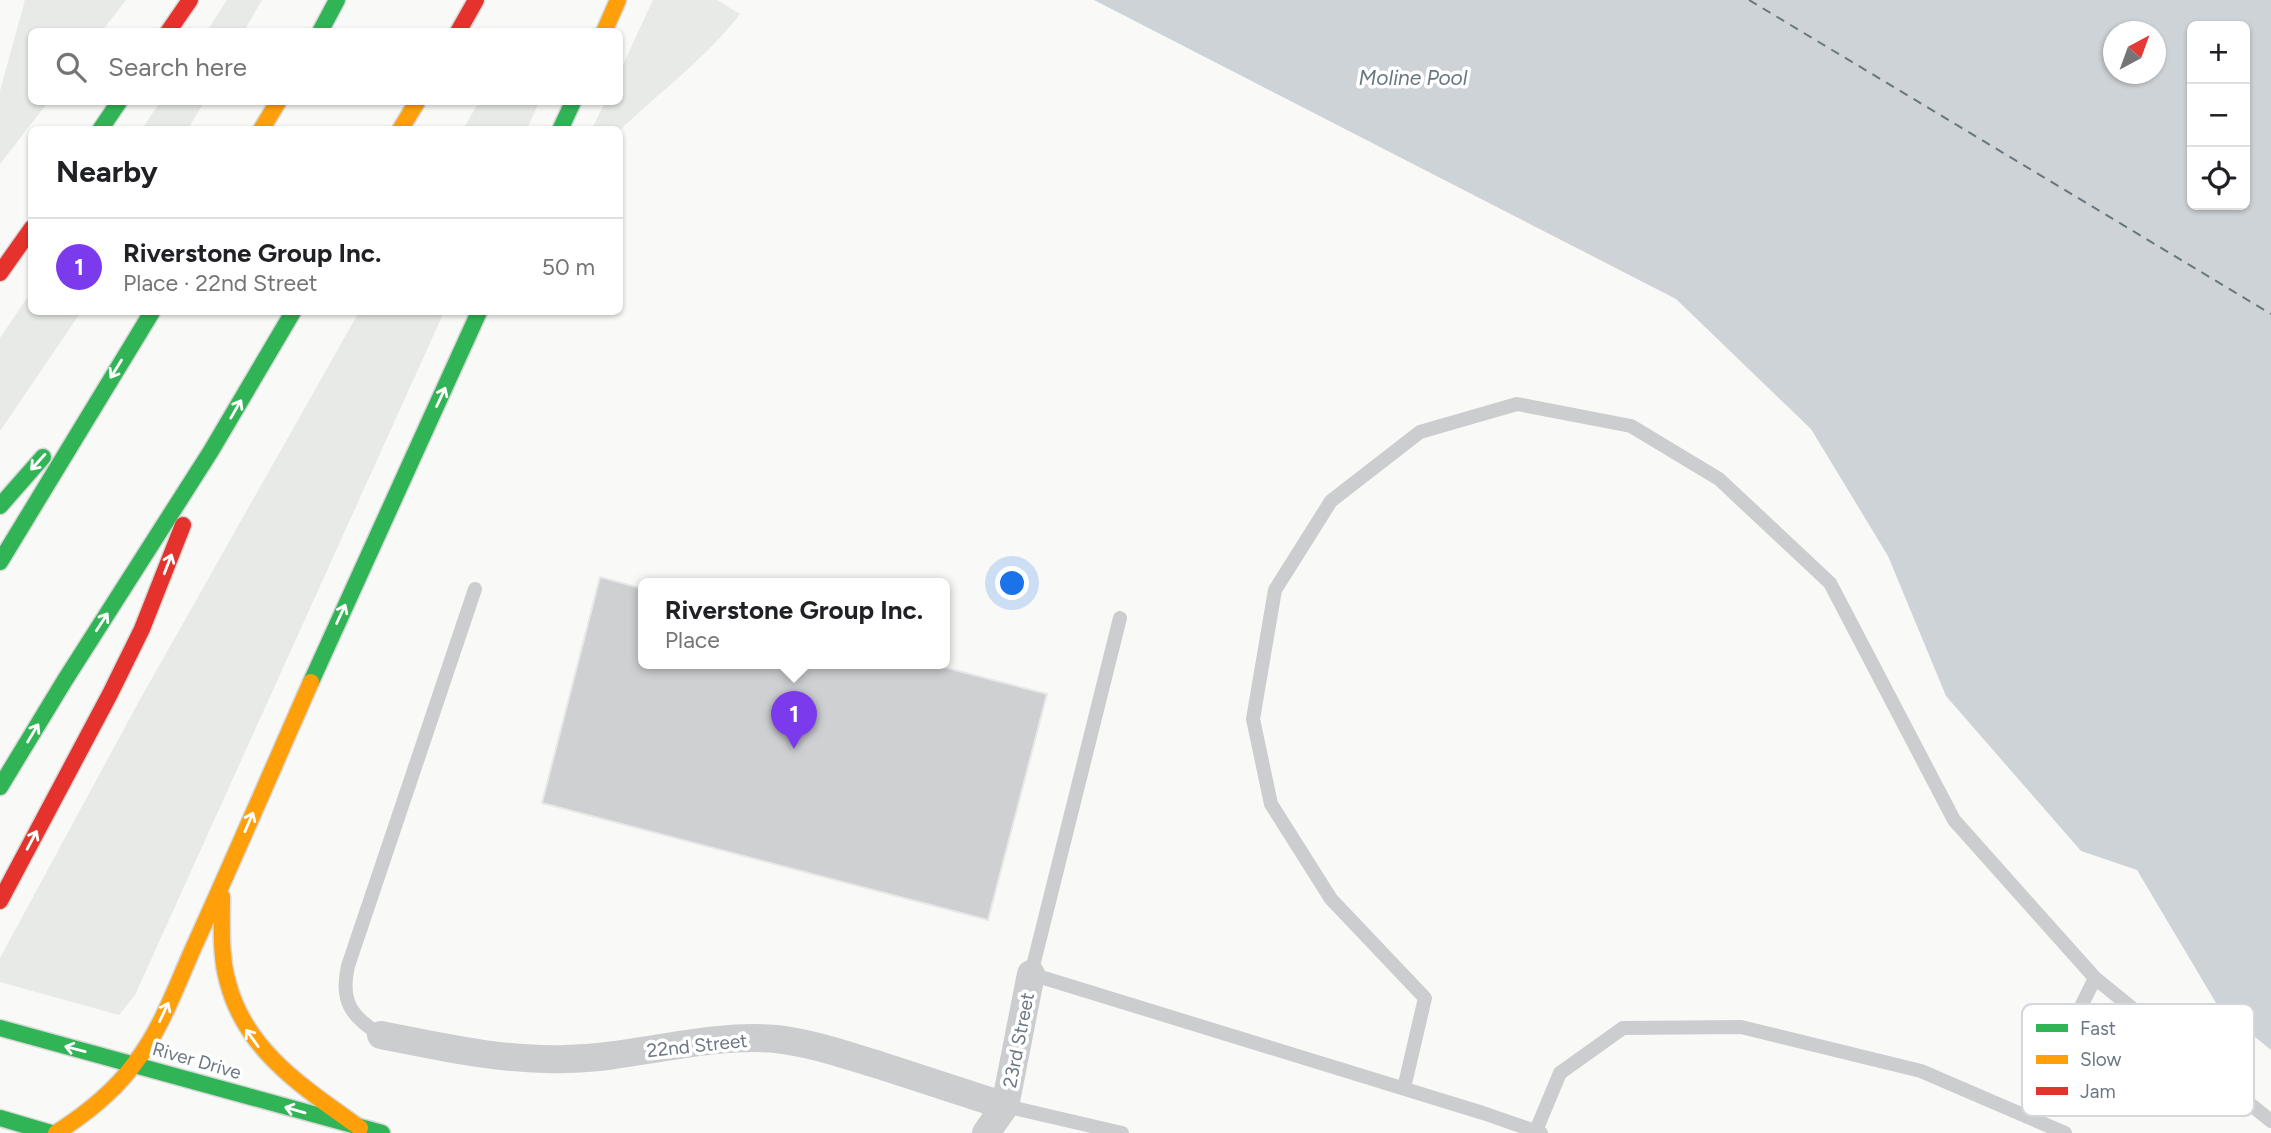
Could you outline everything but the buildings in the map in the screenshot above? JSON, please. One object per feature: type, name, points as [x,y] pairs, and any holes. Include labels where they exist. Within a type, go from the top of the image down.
[{"type":"main road","points":[[171,28],[190,0]]},
{"type":"main road","points":[[322,28],[337,0]]},
{"type":"main road","points":[[460,28],[476,0]]},
{"type":"main road","points":[[606,28],[618,0]]},
{"type":"main road","points":[[103,126],[118,105]]},
{"type":"main road","points":[[263,126],[276,105]]},
{"type":"main road","points":[[402,126],[415,105]]},
{"type":"main road","points":[[562,126],[572,105]]},
{"type":"main road","points":[[0,273],[28,234]]},
{"type":"main road","points":[[0,562],[150,315]]},
{"type":"main road","points":[[0,787],[211,451],[291,315]]},
{"type":"main road","points":[[0,1118],[53,1133],[96,1105],[118,1084],[154,1034],[324,651],[478,315]]},
{"type":"main road","points":[[0,506],[101,394]]},
{"type":"main road","points":[[0,901],[142,629],[211,451]]},
{"type":"main road","points":[[222,885],[222,939],[228,984],[243,1025],[256,1044],[283,1072],[360,1128]]},
{"type":"main road","name":"River Drive","points":[[0,1028],[382,1133]]},
{"type":"street","name":"23rd Street","points":[[986,1133],[1005,1106],[1031,974]]},
{"type":"street","name":"22nd Street","points":[[381,1035],[463,1051],[519,1058],[566,1059],[613,1055],[698,1041],[736,1038],[777,1040],[819,1046],[1005,1106]]},
{"type":"street","name":"23rd Street","points":[[1005,1106],[1014,1133]]},
{"type":"lane","points":[[1404,1088],[1425,998],[1331,898],[1271,804],[1253,719],[1255,706],[1275,590],[1331,501],[1420,432],[1517,404],[1631,426],[1719,479],[1830,583],[1954,820],[2095,978],[2127,1004]]},
{"type":"lane","points":[[381,1035],[362,1024],[350,1010],[344,986],[348,966],[475,589]]},
{"type":"lane","points":[[1120,618],[1031,974],[1404,1088],[1537,1132],[1560,1073],[1623,1028],[1741,1027],[1921,1071],[2022,1114]]},
{"type":"lane","points":[[2082,1004],[2095,978]]},
{"type":"lane","points":[[1005,1106],[1122,1133]]},
{"type":"lane","points":[[2254,1107],[2271,1121]]},
{"type":"lane","points":[[2026,1116],[2065,1133]]},
{"type":"shaded area","points":[[25,0],[126,0],[104,28],[28,28],[28,105],[46,105],[0,164],[0,91]]},
{"type":"shaded area","points":[[227,0],[262,0],[246,28],[209,28]]},
{"type":"shaded area","points":[[653,0],[717,0],[740,14],[698,60],[623,127],[593,126],[604,105],[623,105],[623,65]]},
{"type":"shaded area","points":[[158,105],[202,105],[190,126],[144,126]]},
{"type":"shaded area","points":[[477,105],[538,105],[528,126],[465,126]]},
{"type":"shaded area","points":[[28,296],[28,315],[79,315],[0,431],[0,338]]},
{"type":"shaded area","points":[[357,315],[443,315],[135,995],[119,1015],[0,982],[0,958],[138,703]]},
{"type":"water","name":"Moline Pool","points":[[1094,0],[2271,0],[2271,1050],[2254,1036],[2254,1004],[2217,1004],[2137,870],[2081,851],[1946,696],[1888,556],[1811,429],[1676,299]]},
{"type":"ferry route","points":[[1749,0],[2271,314]]},
{"type":"traffic: fast","points":[[322,28],[337,0]]},
{"type":"traffic: fast","points":[[103,126],[117,105]]},
{"type":"traffic: fast","points":[[562,126],[572,105]]},
{"type":"traffic: fast","points":[[0,562],[150,315]]},
{"type":"traffic: fast","points":[[0,787],[211,451],[291,315]]},
{"type":"traffic: fast","points":[[311,682],[478,315]]},
{"type":"traffic: fast","points":[[0,506],[43,457]]},
{"type":"traffic: fast","points":[[0,1028],[382,1133]]},
{"type":"traffic: fast","points":[[0,1118],[51,1133]]},
{"type":"traffic: slow","points":[[606,28],[618,0]]},
{"type":"traffic: slow","points":[[263,126],[276,105]]},
{"type":"traffic: slow","points":[[402,126],[415,105]]},
{"type":"traffic: slow","points":[[56,1133],[89,1110],[118,1084],[154,1034],[311,682]]},
{"type":"traffic: slow","points":[[222,897],[225,973],[237,1007],[249,1029],[280,1067],[360,1128]]},
{"type":"traffic: jam","points":[[171,28],[190,0]]},
{"type":"traffic: jam","points":[[460,28],[476,0]]},
{"type":"traffic: jam","points":[[0,273],[28,234]]},
{"type":"traffic: jam","points":[[0,901],[142,629],[183,525]]},
{"type":"place","name":"Riverstone Group Inc.","points":[[794,749]]}]
